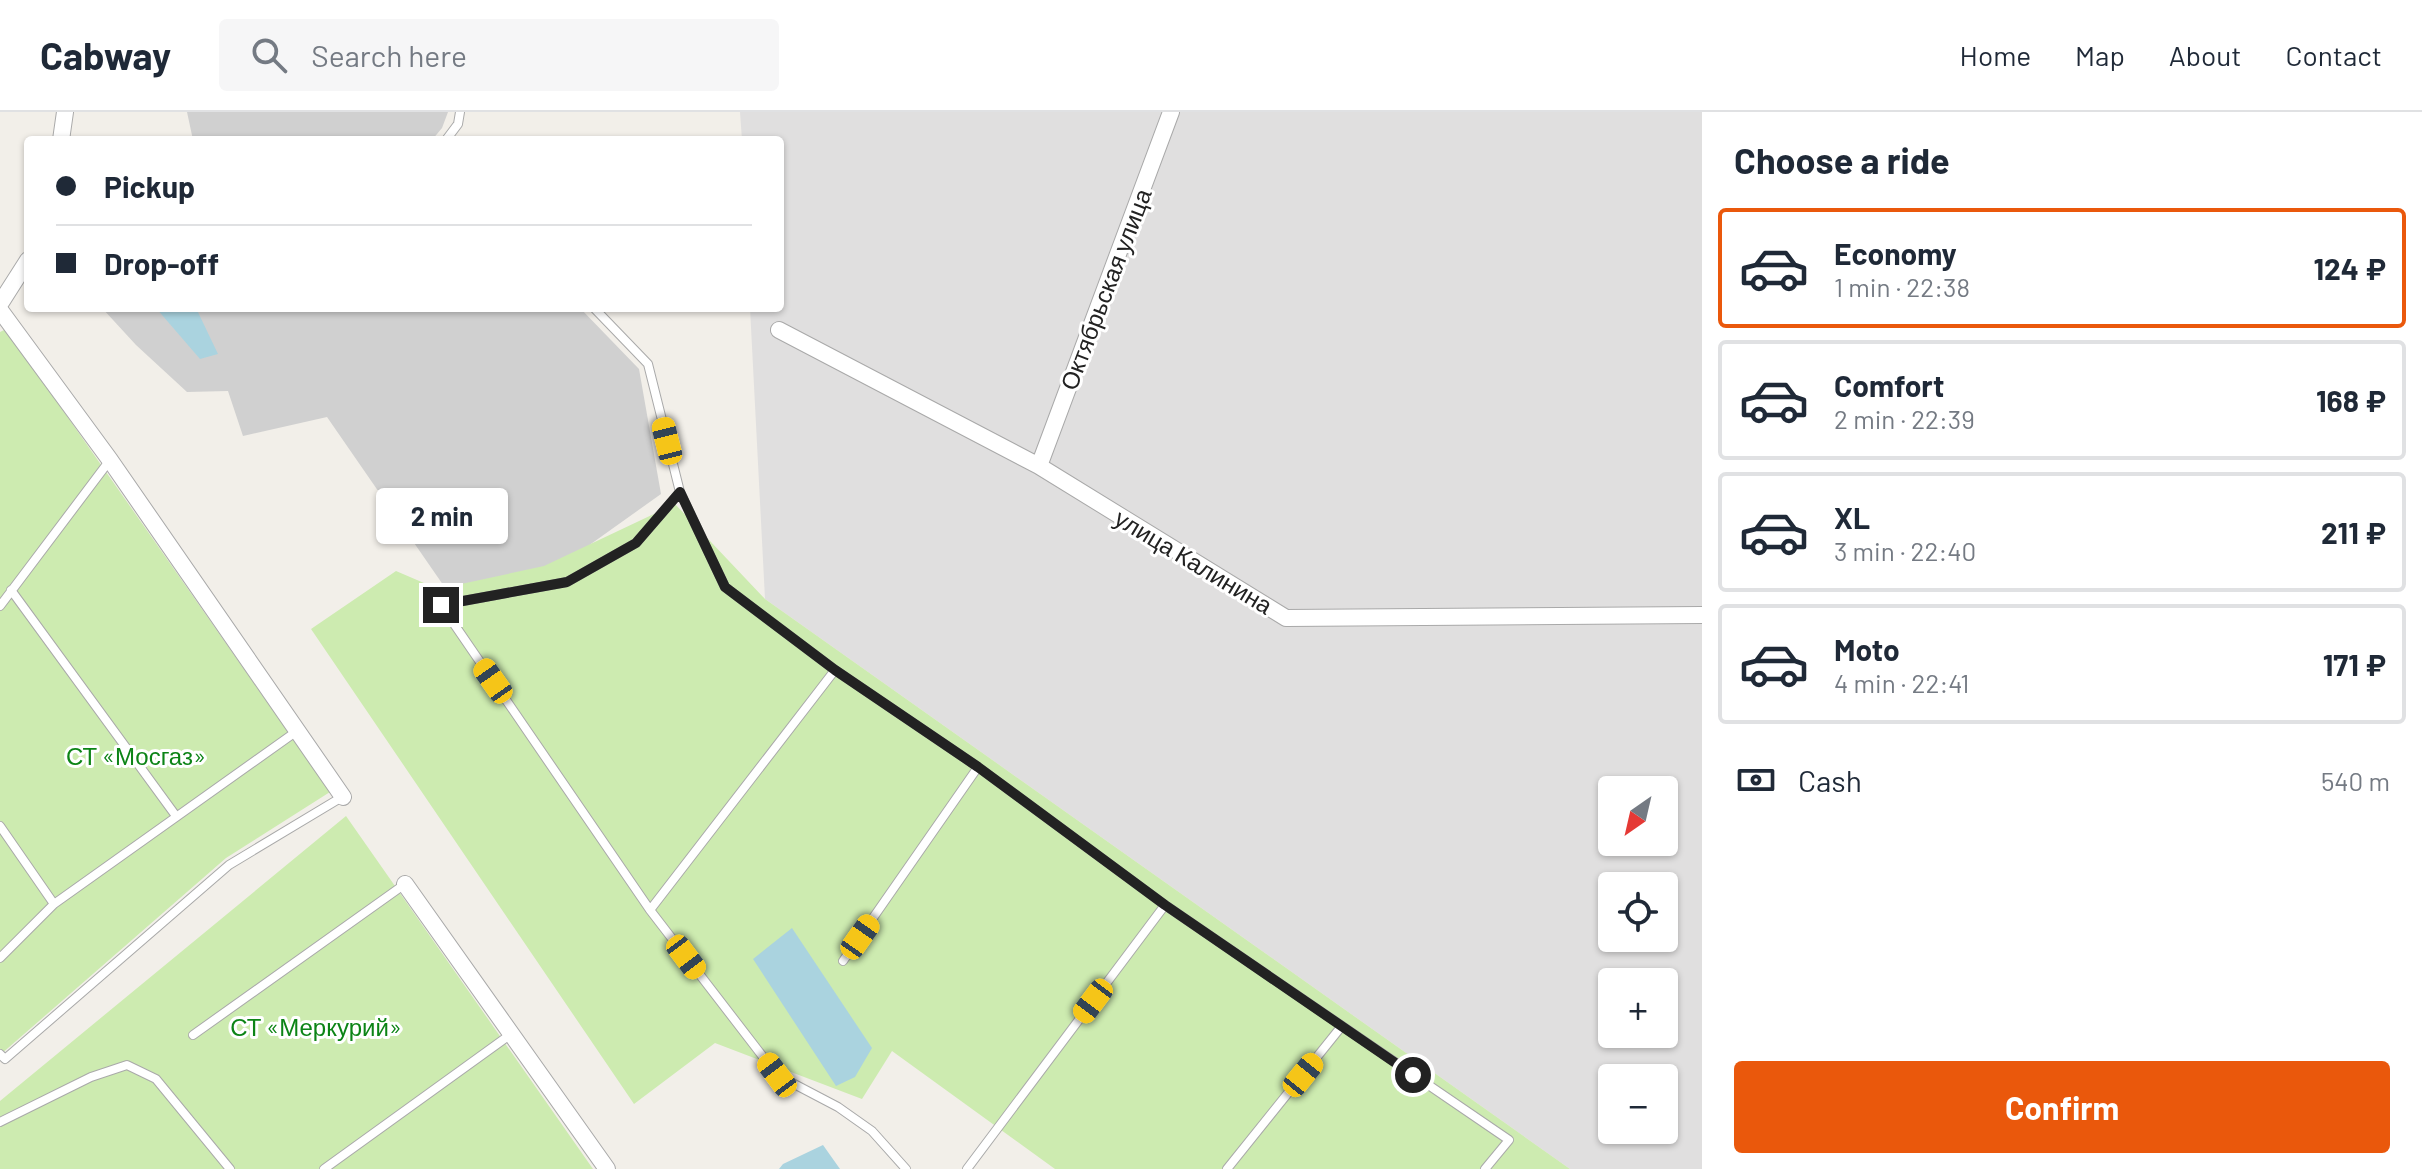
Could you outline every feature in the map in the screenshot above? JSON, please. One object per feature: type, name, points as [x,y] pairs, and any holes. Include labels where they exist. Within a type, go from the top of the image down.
[{"type":"street","points":[[62,136],[65,112]]},
{"type":"street","name":"Октябрьская улица","points":[[1039,466],[1171,112]]},
{"type":"street","points":[[0,304],[24,266]]},
{"type":"street","points":[[0,310],[110,460],[343,797]]},
{"type":"street","name":"улица Калинина","points":[[779,330],[1039,466],[1286,618],[1702,615]]},
{"type":"street","points":[[405,884],[607,1169]]},
{"type":"lane","points":[[449,136],[458,124],[460,112]]},
{"type":"lane","points":[[598,312],[648,364],[680,492],[725,587],[835,670],[978,767],[1165,905],[1509,1140],[1485,1169]]},
{"type":"lane","points":[[0,606],[110,460]]},
{"type":"lane","points":[[680,492],[636,543],[567,582],[441,605],[650,910],[777,1075],[838,1107],[872,1131],[906,1169]]},
{"type":"lane","points":[[11,590],[176,816]]},
{"type":"lane","points":[[650,910],[835,670]]},
{"type":"lane","points":[[0,958],[54,904],[297,731]]},
{"type":"lane","points":[[843,961],[978,767]]},
{"type":"lane","points":[[0,1054],[5,1059],[229,865],[343,797]]},
{"type":"lane","points":[[0,826],[54,904]]},
{"type":"lane","points":[[193,1035],[405,884]]},
{"type":"lane","points":[[967,1169],[1165,905]]},
{"type":"lane","points":[[1227,1169],[1341,1027]]},
{"type":"lane","points":[[324,1169],[511,1034]]},
{"type":"lane","points":[[0,1122],[91,1077],[127,1065],[156,1079],[230,1169]]},
{"type":"shaded area","points":[[187,112],[448,112],[435,136],[192,136]]},
{"type":"shaded area","points":[[740,112],[1702,112],[1702,1169],[1570,1169],[765,599],[750,312],[784,312],[784,136],[742,136]]},
{"type":"shaded area","points":[[106,312],[584,312],[639,369],[661,494],[553,571],[448,592],[327,417],[243,436],[228,391],[187,392]]},
{"type":"green space","name":"СТ «Мосгаз»","points":[[6,329],[330,792],[226,858],[0,1055],[0,332]]},
{"type":"green space","points":[[675,504],[765,599],[1570,1169],[1055,1169],[892,1051],[862,1099],[715,1043],[634,1104],[311,629],[396,571],[438,589],[544,566]]},
{"type":"green space","name":"СТ «Меркурий»","points":[[346,816],[593,1169],[0,1169],[0,1101]]},
{"type":"water","points":[[159,312],[198,312],[218,354],[200,359]]},
{"type":"water","points":[[792,928],[872,1048],[855,1077],[836,1086],[753,959]]},
{"type":"water","points":[[823,1145],[840,1169],[779,1169],[783,1164]]},
{"type":"route","points":[[441,605],[567,582],[636,543],[680,492],[725,587],[835,670],[978,767],[1165,905],[1413,1075]]}]
